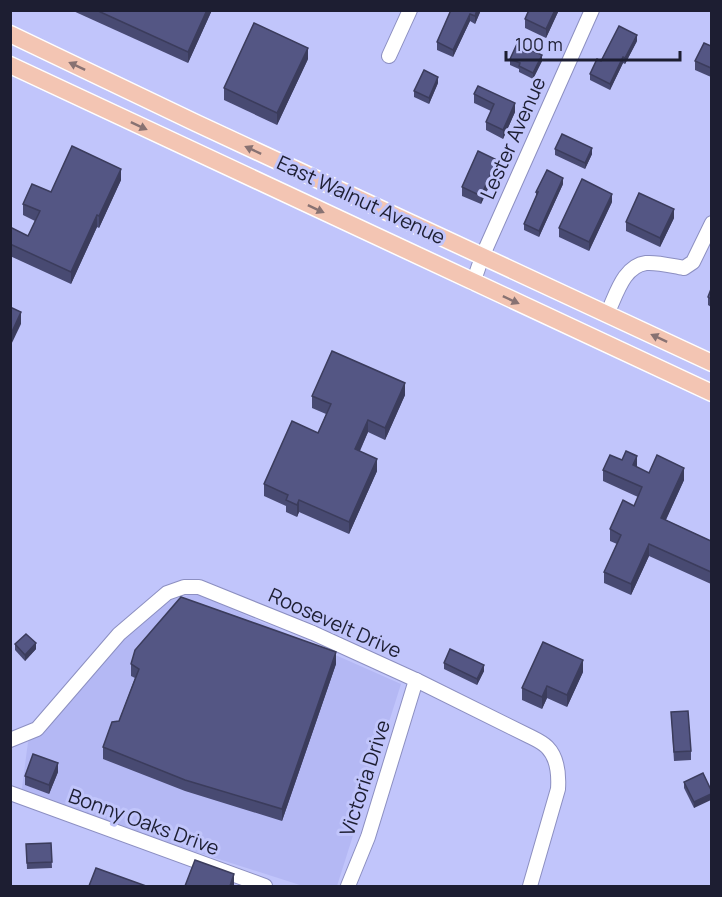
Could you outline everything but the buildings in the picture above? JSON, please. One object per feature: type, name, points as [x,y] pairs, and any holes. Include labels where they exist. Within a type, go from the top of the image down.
[{"type":"main road","name":"East Walnut Avenue","points":[[10,34],[711,363]]},
{"type":"main road","name":"East Walnut Avenue","points":[[10,65],[711,393]]},
{"type":"street","points":[[389,56],[410,10]]},
{"type":"street","name":"Lester Avenue","points":[[473,283],[482,257],[592,10]]},
{"type":"street","points":[[607,314],[627,273],[636,266],[646,263],[684,268],[693,262],[711,224]]},
{"type":"street","name":"Roosevelt Drive","points":[[10,740],[37,729],[119,634],[167,593],[184,587],[199,587],[313,633],[416,680],[546,746],[555,759],[559,775],[558,789],[530,886]]},
{"type":"street","name":"Victoria Drive","points":[[348,886],[368,837],[416,680]]},
{"type":"street","name":"Bonny Oaks Drive","points":[[10,793],[265,886]]},
{"type":"shaded area","points":[[195,593],[401,684],[337,886],[303,886],[21,796],[28,742],[158,604]]}]
